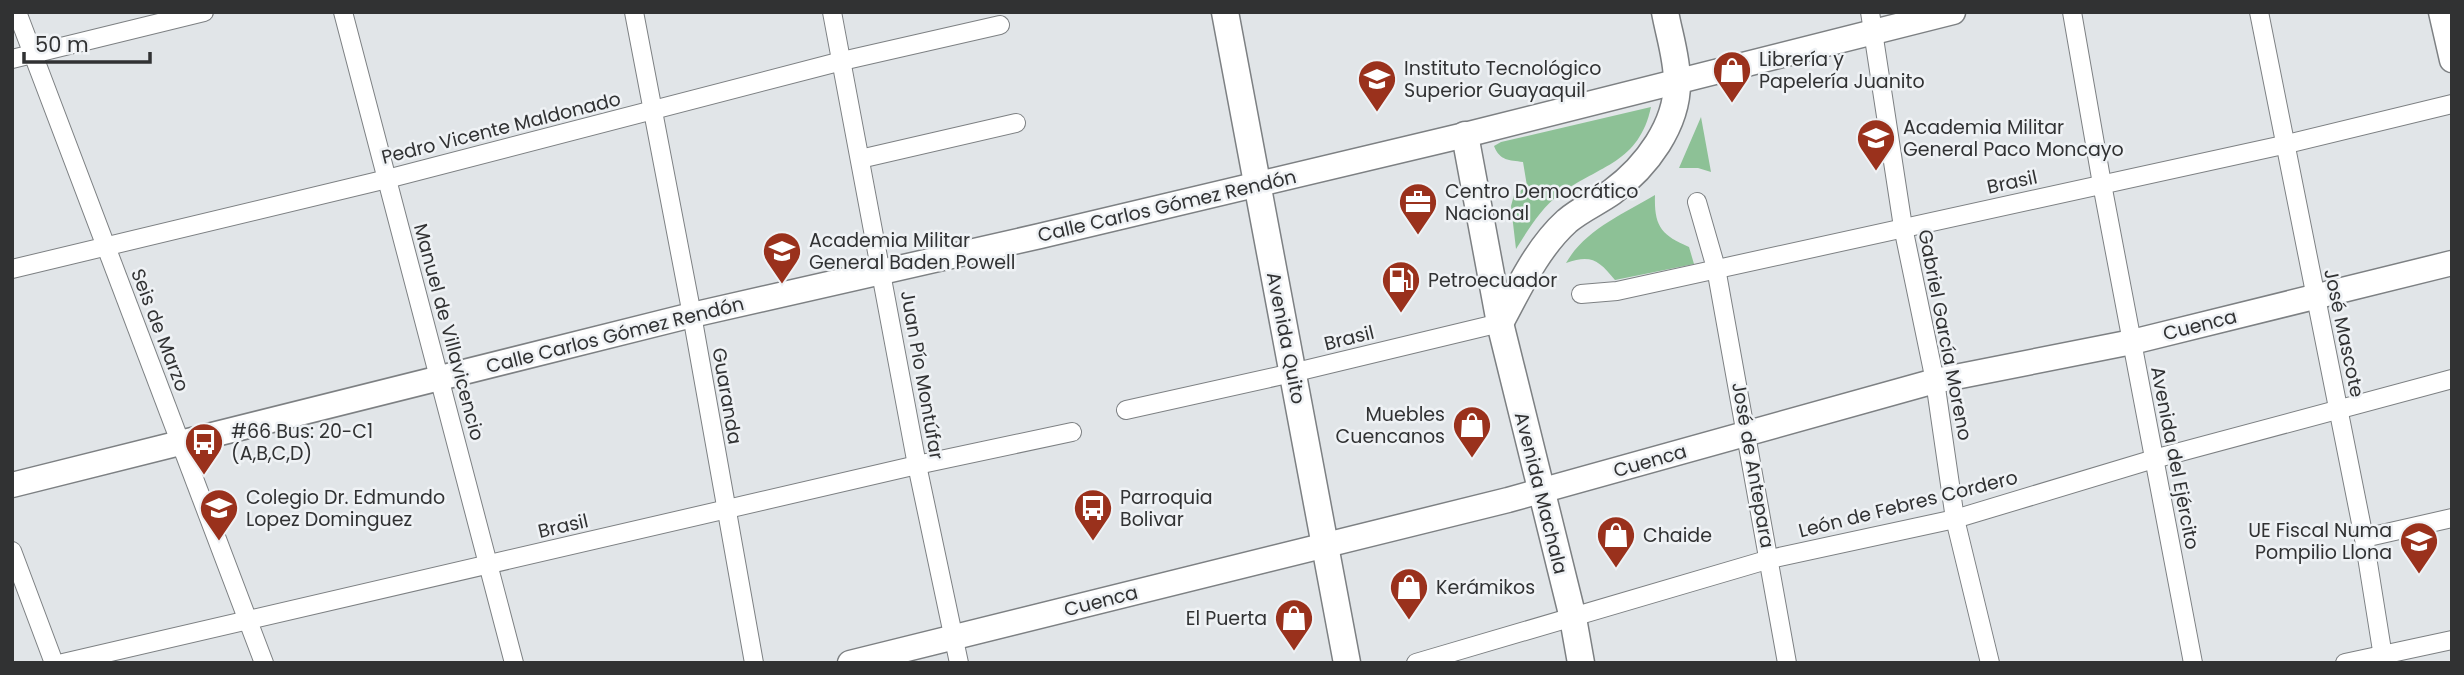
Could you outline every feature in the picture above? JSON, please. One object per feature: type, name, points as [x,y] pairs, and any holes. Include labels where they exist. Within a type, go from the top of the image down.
[{"type":"main road","name":"Avenida Quito","points":[[1225,12],[1347,663]]},
{"type":"main road","points":[[1500,323],[1549,241],[1568,220],[1611,193],[1636,173],[1665,131],[1674,105],[1677,80],[1665,12]]},
{"type":"main road","name":"Calle Carlos Gómez Rendón","points":[[12,485],[692,315],[1465,135],[1677,80],[1872,21],[1953,12]]},
{"type":"main road","points":[[2441,12],[2452,60]]},
{"type":"main road","name":"Avenida Machala","points":[[1465,135],[1500,323],[1573,618],[1581,663]]},
{"type":"main road","name":"Cuenca","points":[[850,663],[1540,491],[1935,381],[2132,342],[2452,263]]},
{"type":"street","name":"Seis de Marzo","points":[[17,12],[264,663]]},
{"type":"street","points":[[12,58],[204,12]]},
{"type":"street","name":"Manuel de Villavicencio","points":[[344,12],[514,663]]},
{"type":"street","name":"Guaranda","points":[[634,12],[692,315],[754,663]]},
{"type":"street","name":"Juan Pío Montúfar","points":[[832,12],[917,465],[959,663]]},
{"type":"street","name":"Avenida del Ejército","points":[[2072,12],[2193,663]]},
{"type":"street","name":"José Mascote","points":[[2259,12],[2283,145],[2364,538],[2384,659]]},
{"type":"street","name":"Gabriel García Moreno","points":[[1872,21],[1903,227],[1935,381],[1955,519],[1990,663]]},
{"type":"street","name":"Pedro Vicente Maldonado","points":[[12,270],[387,179],[842,61],[999,25]]},
{"type":"street","name":"Brasil","points":[[1581,294],[1617,291],[2283,145],[2452,104]]},
{"type":"street","points":[[860,159],[1016,123]]},
{"type":"street","name":"José de Antepara","points":[[1698,202],[1717,268],[1787,663]]},
{"type":"street","name":"Brasil","points":[[1126,410],[1500,323]]},
{"type":"street","name":"León de Febres Cordero","points":[[1416,663],[1770,559],[1955,519],[2154,459],[2452,379]]},
{"type":"street","name":"Brasil","points":[[63,663],[917,465],[1072,432]]},
{"type":"street","points":[[2364,538],[2452,518]]},
{"type":"street","points":[[12,551],[54,663]]},
{"type":"street","points":[[2345,663],[2384,659],[2452,640]]},
{"type":"green space","points":[[1651,107],[1645,126],[1627,151],[1616,161],[1553,200],[1535,220],[1516,249],[1511,206],[1514,195],[1527,186],[1523,162],[1502,157],[1494,146],[1501,142]]},
{"type":"green space","points":[[1701,117],[1711,172],[1698,168],[1679,168]]},
{"type":"green space","points":[[1655,195],[1656,215],[1661,228],[1689,247],[1694,264],[1615,280],[1604,268],[1589,259],[1566,263],[1583,241],[1594,232]]},
{"type":"place","name":"Librería y Papelería Juanito","points":[[1732,104]]},
{"type":"place","name":"Instituto Tecnológico Superior Guayaquil","points":[[1377,113]]},
{"type":"place","name":"Academia Militar General Paco Moncayo","points":[[1876,172]]},
{"type":"place","name":"Centro Democrático Nacional","points":[[1418,236]]},
{"type":"place","name":"Academia Militar General Baden Powell","points":[[782,285]]},
{"type":"place","name":"Petroecuador","points":[[1401,314]]},
{"type":"place","name":"Muebles Cuencanos","points":[[1472,459]]},
{"type":"place","name":"#66 Bus: 20-C1 (A,B,C,D)","points":[[204,476]]},
{"type":"place","name":"Colegio Dr. Edmundo Lopez Dominguez","points":[[219,542]]},
{"type":"place","name":"Parroquia Bolivar","points":[[1093,542]]},
{"type":"place","name":"Chaide","points":[[1616,569]]},
{"type":"place","name":"UE Fiscal Numa Pompilio Llona","points":[[2419,575]]},
{"type":"place","name":"Kerámikos","points":[[1409,621]]},
{"type":"place","name":"El Puerta","points":[[1294,652]]}]
